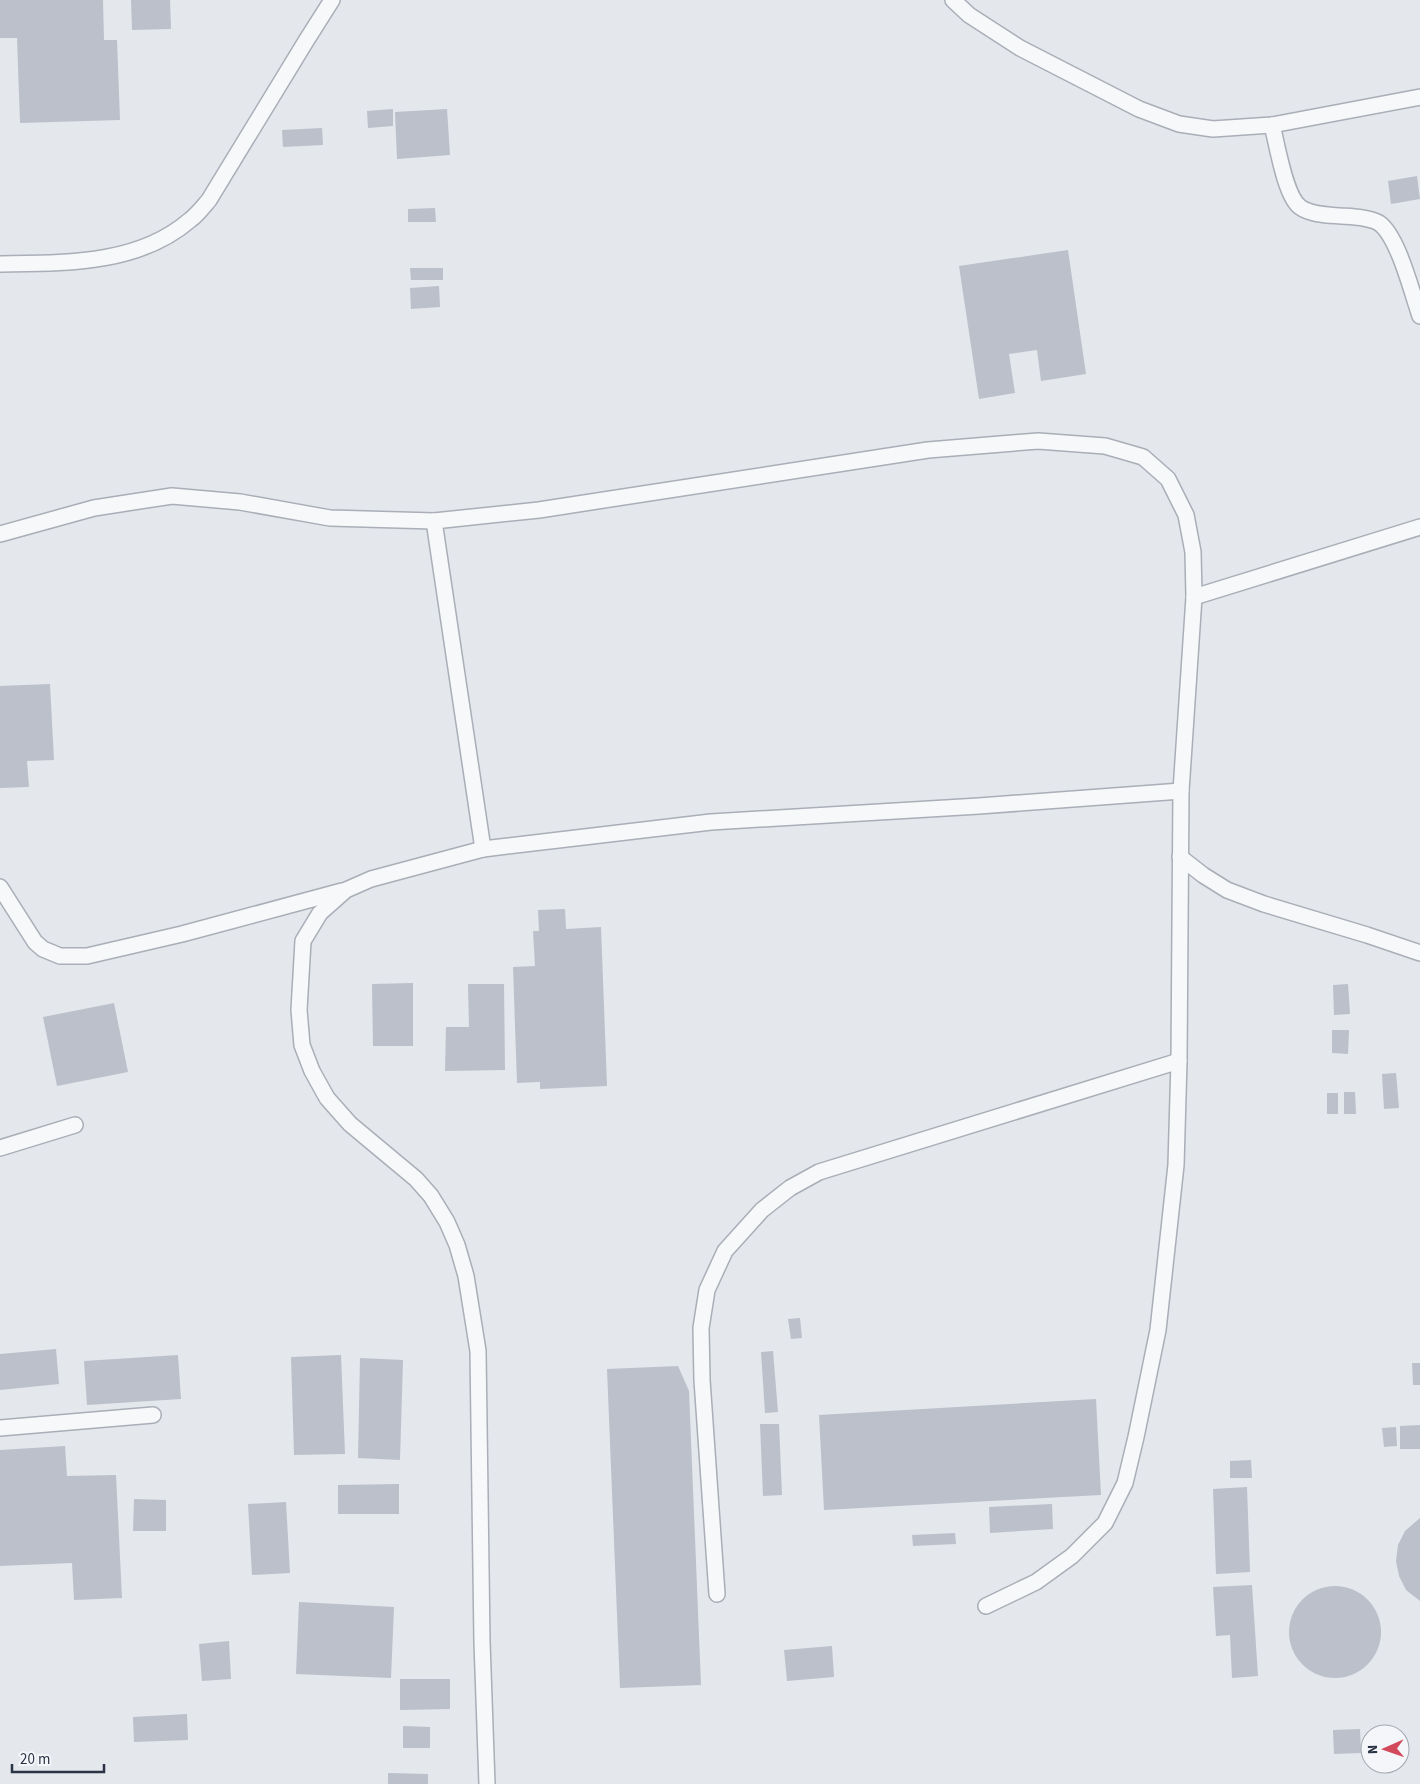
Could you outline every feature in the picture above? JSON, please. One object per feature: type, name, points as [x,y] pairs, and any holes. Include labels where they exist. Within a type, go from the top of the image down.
[{"type":"lane","points":[[0,264],[74,263],[140,250],[171,234],[191,220],[209,200],[332,0]]},
{"type":"lane","points":[[953,0],[969,15],[1020,48],[1139,110],[1179,124],[1213,129],[1272,125],[1420,97]]},
{"type":"lane","points":[[1272,125],[1291,194],[1300,207],[1317,214],[1356,217],[1378,222],[1393,239],[1420,316]]},
{"type":"lane","points":[[0,534],[94,508],[172,496],[240,502],[330,518],[434,521],[548,509],[928,450],[1038,441],[1105,446],[1143,457],[1168,479],[1186,515],[1194,552],[1194,597],[1181,791],[1179,1061],[1176,1165],[1158,1330],[1125,1483],[1105,1523],[1072,1556],[1036,1582],[986,1606]]},
{"type":"lane","points":[[434,521],[482,849]]},
{"type":"lane","points":[[1194,597],[1420,527]]},
{"type":"lane","points":[[0,887],[35,942],[43,949],[60,956],[87,956],[182,934],[346,890],[371,879],[482,849],[711,822],[988,806],[1181,791]]},
{"type":"lane","points":[[1180,857],[1203,876],[1236,893],[1264,904],[1420,953]]},
{"type":"lane","points":[[346,890],[320,912],[304,940],[299,1010],[302,1045],[312,1071],[328,1098],[350,1124],[416,1179],[431,1196],[447,1222],[457,1245],[466,1276],[478,1351],[482,1642],[487,1784]]},
{"type":"lane","points":[[717,1594],[702,1380],[701,1328],[707,1290],[725,1252],[762,1210],[790,1188],[819,1172],[1179,1061]]},
{"type":"lane","points":[[0,1148],[75,1124]]},
{"type":"lane","points":[[0,1428],[153,1415]]},
{"type":"building","points":[[0,0],[103,0],[104,40],[117,40],[120,120],[20,123],[17,38],[0,38]]},
{"type":"building","points":[[131,0],[170,0],[171,29],[132,30]]},
{"type":"building","points":[[393,109],[393,126],[368,128],[367,111]]},
{"type":"building","points":[[447,109],[450,155],[397,159],[395,112]]},
{"type":"building","points":[[322,128],[323,145],[283,147],[282,130]]},
{"type":"building","points":[[1417,176],[1420,199],[1391,204],[1388,181]]},
{"type":"building","points":[[435,208],[436,222],[408,222],[408,209]]},
{"type":"building","points":[[1068,250],[1086,374],[1041,381],[1037,350],[1009,354],[1015,393],[979,399],[959,266]]},
{"type":"building","points":[[410,268],[443,268],[443,280],[411,280]]},
{"type":"building","points":[[439,286],[440,307],[411,309],[410,288]]},
{"type":"building","points":[[50,684],[54,760],[27,761],[29,787],[0,788],[0,686]]},
{"type":"building","points":[[565,909],[566,929],[601,927],[607,1086],[540,1089],[540,1082],[517,1083],[513,967],[535,966],[533,931],[539,931],[538,910]]},
{"type":"building","points":[[413,983],[413,1046],[373,1046],[372,984]]},
{"type":"building","points":[[468,984],[504,984],[505,1070],[445,1071],[446,1027],[469,1027]]},
{"type":"building","points":[[1348,984],[1350,1014],[1334,1015],[1333,985]]},
{"type":"building","points":[[114,1003],[128,1072],[57,1086],[43,1017]]},
{"type":"building","points":[[1332,1030],[1349,1030],[1348,1054],[1332,1053]]},
{"type":"building","points":[[1396,1073],[1399,1108],[1384,1109],[1382,1074]]},
{"type":"building","points":[[1344,1092],[1355,1092],[1356,1114],[1344,1114]]},
{"type":"building","points":[[1327,1093],[1338,1093],[1338,1114],[1327,1114]]},
{"type":"building","points":[[800,1318],[802,1338],[791,1339],[788,1319]]},
{"type":"building","points":[[56,1349],[59,1384],[0,1390],[0,1354]]},
{"type":"building","points":[[773,1351],[778,1412],[765,1413],[761,1352]]},
{"type":"building","points":[[178,1355],[181,1399],[87,1405],[84,1361]]},
{"type":"building","points":[[341,1355],[345,1454],[294,1455],[291,1357]]},
{"type":"building","points":[[360,1358],[403,1360],[400,1460],[358,1458]]},
{"type":"building","points":[[1412,1363],[1420,1363],[1420,1385],[1413,1385]]},
{"type":"building","points":[[678,1366],[689,1391],[701,1685],[620,1688],[607,1369]]},
{"type":"building","points":[[1096,1399],[1101,1495],[824,1510],[819,1415]]},
{"type":"building","points":[[760,1424],[779,1424],[782,1495],[763,1496]]},
{"type":"building","points":[[1420,1425],[1420,1449],[1400,1449],[1400,1426]]},
{"type":"building","points":[[1396,1427],[1397,1446],[1384,1447],[1382,1428]]},
{"type":"building","points":[[65,1446],[67,1476],[116,1475],[122,1598],[74,1600],[72,1563],[0,1566],[0,1450]]},
{"type":"building","points":[[1251,1460],[1252,1478],[1230,1478],[1230,1461]]},
{"type":"building","points":[[399,1484],[399,1514],[338,1514],[338,1485]]},
{"type":"building","points":[[1247,1487],[1250,1572],[1216,1574],[1213,1489]]},
{"type":"building","points":[[134,1499],[166,1500],[166,1531],[133,1531]]},
{"type":"building","points":[[286,1502],[290,1573],[252,1575],[248,1504]]},
{"type":"building","points":[[1052,1504],[1053,1529],[990,1533],[989,1507]]},
{"type":"building","points":[[1420,1518],[1420,1601],[1406,1590],[1399,1576],[1396,1561],[1398,1545],[1405,1531]]},
{"type":"building","points":[[955,1533],[956,1544],[913,1546],[912,1535]]},
{"type":"building","points":[[1252,1585],[1258,1676],[1232,1678],[1230,1635],[1216,1636],[1213,1587]]},
{"type":"building","points":[[1335,1586],[1353,1589],[1368,1599],[1378,1614],[1381,1632],[1378,1650],[1368,1665],[1353,1675],[1335,1678],[1317,1675],[1302,1665],[1292,1650],[1289,1632],[1292,1614],[1302,1599],[1317,1589]]},
{"type":"building","points":[[299,1602],[394,1607],[391,1678],[296,1674]]},
{"type":"building","points":[[229,1641],[231,1679],[202,1681],[199,1644]]},
{"type":"building","points":[[832,1646],[834,1677],[787,1681],[784,1650]]},
{"type":"building","points":[[400,1679],[450,1679],[450,1709],[400,1710]]},
{"type":"building","points":[[187,1714],[188,1740],[134,1742],[133,1717]]},
{"type":"building","points":[[403,1726],[430,1727],[430,1748],[403,1748]]},
{"type":"building","points":[[1360,1729],[1360,1753],[1334,1754],[1333,1730]]},
{"type":"building","points":[[388,1773],[428,1774],[428,1784],[388,1784]]}]
